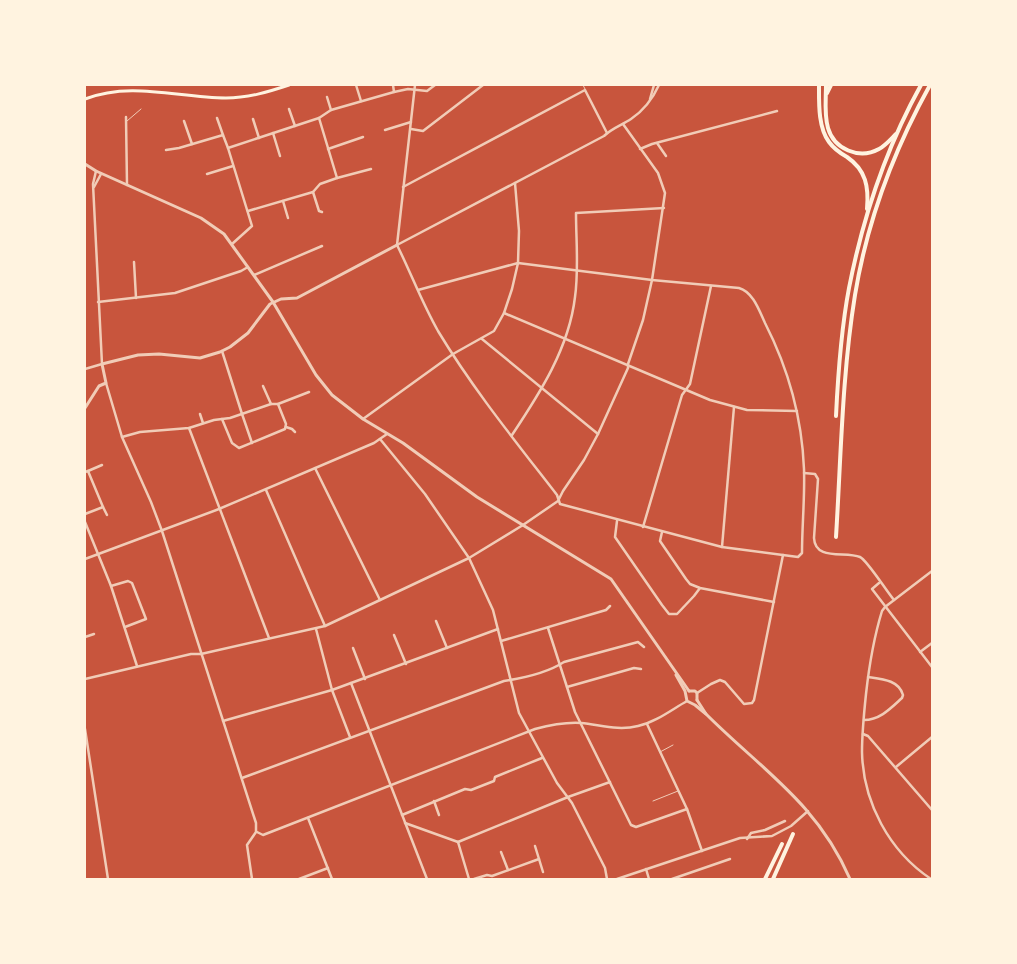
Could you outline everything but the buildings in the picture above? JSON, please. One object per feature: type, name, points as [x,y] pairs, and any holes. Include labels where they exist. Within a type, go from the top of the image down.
[{"type":"highway","points":[[826,85],[826,122],[828,130],[837,143],[846,150],[861,154],[871,152],[884,146],[898,132]]},
{"type":"highway","points":[[826,96],[831,85]]},
{"type":"highway","points":[[836,416],[846,303],[866,218],[879,178],[898,132],[921,85]]},
{"type":"highway","points":[[836,537],[848,354],[861,267],[884,185],[902,141],[930,85]]},
{"type":"highway","points":[[818,87],[820,120],[825,135],[832,146],[855,163],[866,179],[868,192],[866,218]]},
{"type":"highway","points":[[773,879],[793,834]]},
{"type":"highway","points":[[765,879],[782,844]]},
{"type":"main road","points":[[85,99],[111,92],[133,90],[161,91],[208,97],[244,97],[289,85]]},
{"type":"street","points":[[356,85],[361,101]]},
{"type":"street","points":[[393,85],[394,92]]},
{"type":"street","points":[[415,85],[397,245],[418,290],[438,330],[453,354],[557,495],[558,501],[562,506],[722,547],[800,556],[802,553],[804,473],[797,411],[789,381],[775,343],[747,291],[739,288],[652,280],[518,263],[418,290]]},
{"type":"street","points":[[228,148],[318,118],[331,110],[408,89],[427,91],[435,85]]},
{"type":"street","points":[[411,129],[422,131],[483,85]]},
{"type":"street","points":[[85,369],[138,355],[159,354],[200,358],[222,351],[248,333],[266,308],[273,302],[297,298],[607,133],[640,112],[650,101],[659,85]]},
{"type":"street","points":[[650,101],[653,86]]},
{"type":"street","points":[[403,187],[586,90],[607,133]]},
{"type":"street","points":[[327,97],[331,110]]},
{"type":"street","points":[[289,110],[295,126]]},
{"type":"street","points":[[640,149],[777,111]]},
{"type":"street","points":[[126,117],[127,185]]},
{"type":"street","points":[[217,118],[252,226],[232,244]]},
{"type":"street","points":[[318,118],[337,178]]},
{"type":"street","points":[[254,120],[260,138]]},
{"type":"street","points":[[184,121],[192,144]]},
{"type":"street","points":[[385,130],[411,122]]},
{"type":"street","points":[[85,679],[191,654],[201,654],[325,626],[469,558],[558,501],[598,434],[629,366],[643,320],[652,280],[665,194],[658,173],[623,124]]},
{"type":"street","points":[[273,134],[280,156]]},
{"type":"street","points":[[166,150],[223,135]]},
{"type":"street","points":[[328,149],[362,138]]},
{"type":"street","points":[[657,143],[666,156]]},
{"type":"street","points":[[85,164],[96,171],[212,224],[224,234],[273,302],[323,385],[339,401],[363,419],[407,446],[477,497],[611,579],[689,691],[697,693],[720,680],[725,682],[744,704],[754,700],[784,555]]},
{"type":"street","points":[[207,174],[233,166]]},
{"type":"street","points":[[248,211],[313,192],[320,184],[371,169]]},
{"type":"street","points":[[96,171],[93,180],[98,302],[102,364],[106,383],[122,437],[162,531],[256,823],[256,832],[247,845],[252,879]]},
{"type":"street","points":[[94,188],[101,173]]},
{"type":"street","points":[[363,419],[453,354],[494,331],[504,314],[518,263],[519,231],[515,183]]},
{"type":"street","points":[[313,192],[319,211],[322,212]]},
{"type":"street","points":[[283,201],[288,218]]},
{"type":"street","points":[[512,436],[542,389],[565,339],[575,297],[576,213],[664,208]]},
{"type":"street","points":[[254,275],[322,246]]},
{"type":"street","points":[[134,262],[136,298]]},
{"type":"street","points":[[98,302],[175,293],[248,267]]},
{"type":"street","points":[[643,527],[682,395],[690,384],[711,286]]},
{"type":"street","points":[[504,314],[686,390],[734,407],[747,410],[797,411]]},
{"type":"street","points":[[482,339],[598,434]]},
{"type":"street","points":[[222,351],[252,442]]},
{"type":"street","points":[[85,408],[99,386],[106,383]]},
{"type":"street","points":[[264,386],[271,404]]},
{"type":"street","points":[[122,437],[140,432],[188,428],[242,414],[271,404],[278,404],[309,392]]},
{"type":"street","points":[[278,404],[286,427]]},
{"type":"street","points":[[722,547],[734,407]]},
{"type":"street","points":[[200,414],[203,423]]},
{"type":"street","points":[[222,419],[233,445],[239,448],[283,431],[286,427]]},
{"type":"street","points":[[286,427],[295,432]]},
{"type":"street","points":[[188,428],[269,638]]},
{"type":"street","points":[[85,559],[266,490],[380,440],[387,434]]},
{"type":"street","points":[[380,440],[425,494],[469,558],[489,600],[519,713],[556,782],[572,803],[604,868],[607,879]]},
{"type":"street","points":[[102,465],[86,472],[107,515]]},
{"type":"street","points":[[314,468],[380,600]]},
{"type":"street","points":[[804,473],[814,474],[818,479],[814,538],[817,548],[824,553],[847,554],[865,560],[894,600]]},
{"type":"street","points":[[266,490],[325,626]]},
{"type":"street","points":[[85,514],[103,507]]},
{"type":"street","points":[[617,520],[615,537],[670,614],[677,614],[700,588]]},
{"type":"street","points":[[85,522],[126,627],[137,666]]},
{"type":"street","points":[[662,532],[660,541],[690,584],[700,588],[774,602]]},
{"type":"street","points":[[930,879],[903,855],[878,819],[869,797],[862,752],[868,677],[880,618],[885,607],[932,571]]},
{"type":"street","points":[[111,586],[128,581],[132,583],[146,619],[126,627]]},
{"type":"street","points":[[880,582],[872,589],[932,667]]},
{"type":"street","points":[[501,641],[606,610],[610,606]]},
{"type":"street","points":[[436,620],[447,648]]},
{"type":"street","points":[[548,628],[581,723],[633,827],[687,809]]},
{"type":"street","points":[[316,629],[332,690],[350,738]]},
{"type":"street","points":[[223,721],[365,679],[498,629]]},
{"type":"street","points":[[85,637],[94,634]]},
{"type":"street","points":[[394,635],[406,664]]},
{"type":"street","points":[[242,778],[510,680],[638,642],[644,647]]},
{"type":"street","points":[[920,652],[932,643]]},
{"type":"street","points":[[353,648],[365,679]]},
{"type":"street","points":[[567,687],[634,668],[642,669]]},
{"type":"street","points":[[676,673],[686,694],[686,701]]},
{"type":"street","points":[[864,720],[880,716],[902,698],[903,695],[893,682],[868,677]]},
{"type":"street","points":[[351,683],[427,879]]},
{"type":"street","points":[[686,694],[689,691]]},
{"type":"street","points":[[697,693],[697,700],[706,714]]},
{"type":"street","points":[[692,703],[697,700]]},
{"type":"street","points":[[256,832],[263,835],[528,732],[551,725],[581,723],[616,728],[647,724],[686,701],[692,703],[706,714],[790,791],[809,811],[833,845],[850,879]]},
{"type":"street","points":[[647,724],[679,790],[702,851]]},
{"type":"street","points":[[85,729],[108,879]]},
{"type":"street","points":[[863,734],[868,736],[932,810]]},
{"type":"street","points":[[896,767],[932,737]]},
{"type":"street","points":[[402,815],[465,789],[471,790],[494,781],[494,777],[542,758]]},
{"type":"street","points":[[405,823],[458,842],[568,796],[610,782]]},
{"type":"street","points":[[434,801],[439,815]]},
{"type":"street","points":[[617,879],[740,838],[768,838],[791,826],[809,811]]},
{"type":"street","points":[[308,818],[332,879]]},
{"type":"street","points":[[747,839],[752,833],[765,830],[785,821]]},
{"type":"street","points":[[458,842],[469,879]]},
{"type":"street","points":[[535,846],[543,872]]},
{"type":"street","points":[[501,852],[508,870]]},
{"type":"street","points":[[474,879],[487,875],[492,876],[539,859]]},
{"type":"street","points":[[672,879],[730,859]]},
{"type":"street","points":[[300,879],[328,868]]},
{"type":"street","points":[[646,869],[649,879]]},
{"type":"lane","points":[[583,85],[586,90]]},
{"type":"lane","points":[[126,122],[141,109]]},
{"type":"lane","points":[[660,752],[674,745]]},
{"type":"lane","points":[[653,801],[679,790]]}]
